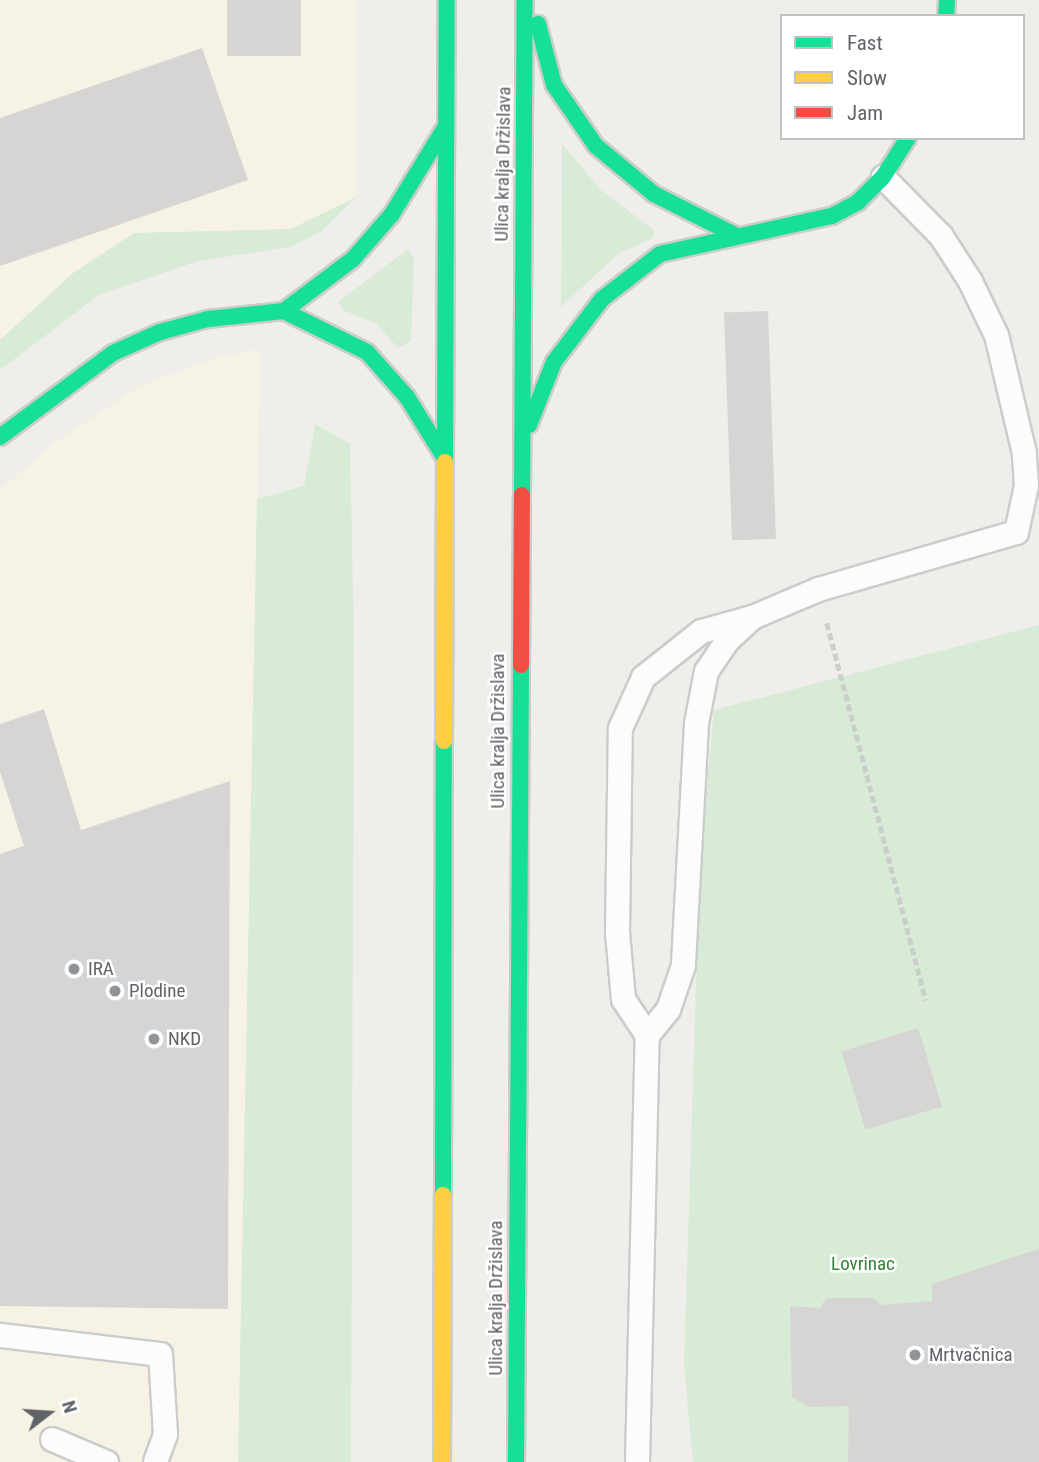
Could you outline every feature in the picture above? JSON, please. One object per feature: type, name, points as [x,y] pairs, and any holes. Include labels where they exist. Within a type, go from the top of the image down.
[{"type":"main road","points":[[442,1462],[447,0]]},
{"type":"main road","name":"Ulica kralja Držislava","points":[[516,1462],[525,0]]},
{"type":"main road","points":[[531,0],[554,85],[596,146],[654,194],[737,236]]},
{"type":"main road","points":[[284,312],[353,259],[392,214],[446,127]]},
{"type":"main road","points":[[521,446],[554,362],[602,299],[660,254],[737,236],[801,226],[832,216],[858,202],[883,177],[907,140]]},
{"type":"main road","points":[[0,437],[69,382],[113,353],[148,337],[208,319],[284,312],[368,352],[407,397],[444,457]]},
{"type":"lane","points":[[636,1462],[647,1035],[623,999],[617,932],[620,728],[643,677],[669,652],[701,631],[752,617],[818,589],[1016,532],[1026,485],[1015,401],[996,335],[971,281],[941,236],[883,177]]},
{"type":"lane","points":[[647,1035],[668,1009],[683,965],[696,723],[706,671],[727,640],[752,617]]},
{"type":"lane","points":[[0,1335],[160,1354],[165,1434],[155,1462]]},
{"type":"lane","points":[[52,1439],[106,1462]]},
{"type":"path","points":[[818,589],[926,1000]]},
{"type":"shaded area","points":[[0,0],[356,0],[356,197],[291,229],[134,233],[73,273],[0,340]]},
{"type":"shaded area","points":[[260,349],[238,1462],[0,1462],[0,490],[55,443],[138,387],[209,360]]},
{"type":"green space","points":[[562,144],[601,190],[655,231],[652,239],[619,253],[561,307]]},
{"type":"green space","points":[[356,197],[322,231],[291,247],[198,261],[99,295],[0,370],[0,340],[73,273],[134,233],[291,229]]},
{"type":"green space","points":[[408,249],[414,258],[411,341],[398,348],[375,323],[345,311],[338,302]]},
{"type":"green space","points":[[315,424],[350,444],[354,640],[351,1462],[238,1462],[257,499],[304,486]]},
{"type":"green space","name":"Lovrinac","points":[[1039,625],[1039,1462],[693,1462],[684,1365],[700,858],[714,710]]},
{"type":"building","points":[[227,0],[301,0],[301,56],[227,56]]},
{"type":"building","points":[[202,48],[248,180],[0,266],[0,118]]},
{"type":"building","points":[[768,311],[776,539],[732,540],[724,313]]},
{"type":"building","name":"Plodine","points":[[44,709],[81,830],[230,781],[228,1309],[0,1306],[0,854],[24,846],[0,772],[0,724]]},
{"type":"building","points":[[918,1028],[942,1106],[865,1130],[841,1051]]},
{"type":"building","name":"Mrtvačnica","points":[[1039,1249],[1039,1462],[848,1462],[849,1406],[808,1407],[792,1397],[790,1306],[820,1308],[826,1298],[873,1298],[881,1305],[932,1301],[932,1284]]},
{"type":"traffic: fast","points":[[445,462],[447,0]]},
{"type":"traffic: fast","points":[[522,495],[525,0]]},
{"type":"traffic: fast","points":[[946,14],[947,0]]},
{"type":"traffic: fast","points":[[538,24],[554,85],[596,146],[654,194],[737,236]]},
{"type":"traffic: fast","points":[[0,437],[113,353],[160,332],[208,319],[284,311],[353,259],[392,214],[446,126]]},
{"type":"traffic: fast","points":[[883,177],[907,140]]},
{"type":"traffic: fast","points":[[529,425],[554,362],[602,299],[660,254],[832,216],[858,202],[883,177]]},
{"type":"traffic: fast","points":[[284,311],[367,352],[407,397],[444,457]]},
{"type":"traffic: fast","points":[[516,1462],[521,665]]},
{"type":"traffic: fast","points":[[443,1195],[444,741]]},
{"type":"traffic: slow","points":[[444,741],[445,462]]},
{"type":"traffic: slow","points":[[442,1462],[443,1195]]},
{"type":"traffic: jam","points":[[521,665],[522,495]]},
{"type":"place","name":"IRA","points":[[74,969]]},
{"type":"place","name":"Plodine","points":[[115,991]]},
{"type":"place","name":"NKD","points":[[154,1039]]},
{"type":"place","name":"Mrtvačnica","points":[[915,1355]]}]
